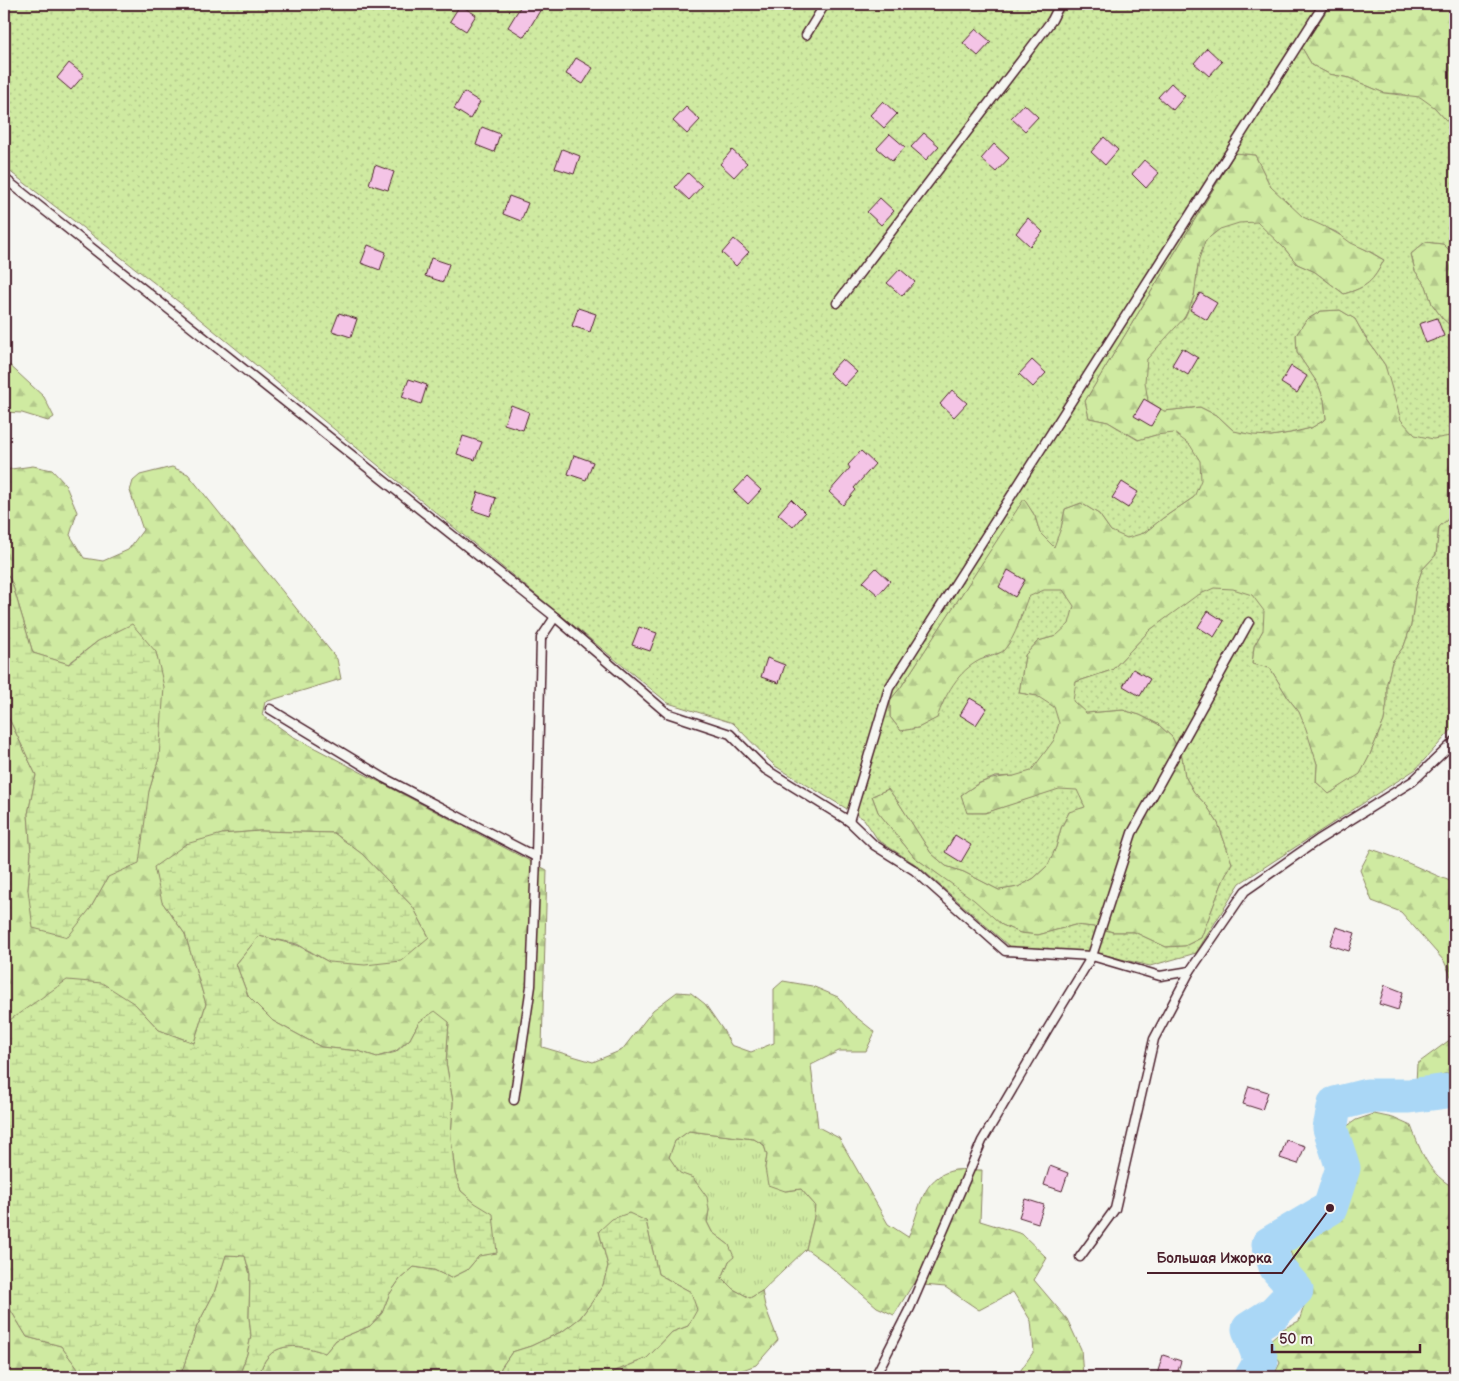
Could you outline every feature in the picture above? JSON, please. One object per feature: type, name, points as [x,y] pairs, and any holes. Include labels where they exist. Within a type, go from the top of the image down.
[{"type":"lane","points":[[806,35],[825,4]]},
{"type":"lane","points":[[838,303],[1052,20],[1060,4]]},
{"type":"lane","points":[[849,821],[889,688],[1324,4]]},
{"type":"lane","points":[[4,178],[555,617],[667,713],[730,734],[764,769],[849,821],[874,845],[914,870],[1005,951],[1092,956],[1160,976],[1190,971]]},
{"type":"lane","points":[[514,1100],[531,986],[541,638],[555,617]]},
{"type":"lane","points":[[876,1377],[910,1308],[982,1141],[1092,956],[1132,833],[1250,622]]},
{"type":"lane","points":[[270,709],[384,778],[536,857]]},
{"type":"lane","points":[[1080,1257],[1115,1209],[1154,1039],[1190,971],[1245,891],[1318,840],[1413,781],[1455,740]]},
{"type":"green space","points":[[4,4],[1331,4],[1302,48],[1312,65],[1329,74],[1349,78],[1384,93],[1420,97],[1434,107],[1455,130],[1455,256],[1443,244],[1425,242],[1411,254],[1415,271],[1426,286],[1432,304],[1442,318],[1455,330],[1455,432],[1450,436],[1433,439],[1415,435],[1401,420],[1385,365],[1355,319],[1340,310],[1321,311],[1306,320],[1296,335],[1297,353],[1318,384],[1324,400],[1326,419],[1311,428],[1271,436],[1253,435],[1234,431],[1218,416],[1200,407],[1164,411],[1148,401],[1145,382],[1147,359],[1185,317],[1194,297],[1199,259],[1205,241],[1220,229],[1239,223],[1257,222],[1284,248],[1297,264],[1315,272],[1344,294],[1369,283],[1384,260],[1351,243],[1336,232],[1303,217],[1271,187],[1255,155],[1235,153],[1085,401],[1089,418],[1108,422],[1138,440],[1174,433],[1190,445],[1200,461],[1201,480],[1194,497],[1144,533],[1127,538],[1111,531],[1099,514],[1081,503],[1065,509],[1054,547],[1040,533],[1035,516],[1024,499],[901,687],[890,700],[890,717],[901,731],[918,728],[937,718],[948,692],[965,670],[980,660],[996,655],[1004,650],[1015,631],[1028,597],[1044,590],[1063,590],[1074,606],[1069,624],[1056,636],[1038,641],[1025,655],[1019,693],[1037,696],[1054,707],[1059,723],[1054,740],[1031,771],[1014,776],[995,777],[977,784],[961,795],[967,813],[985,813],[1059,789],[1077,790],[1085,807],[1069,812],[1061,828],[1056,847],[1048,865],[1034,878],[1018,887],[999,890],[964,872],[946,866],[931,853],[888,789],[872,796],[878,812],[914,857],[974,900],[1002,925],[1020,933],[1038,935],[1075,925],[1093,927],[1113,932],[1134,932],[1166,947],[1185,946],[1201,938],[1232,863],[1218,823],[1207,806],[1194,792],[1185,776],[1182,756],[1172,737],[1158,724],[1140,715],[1123,710],[1086,713],[1073,701],[1076,682],[1112,670],[1150,630],[1196,596],[1214,588],[1233,589],[1252,595],[1264,611],[1263,630],[1254,646],[1252,664],[1270,668],[1299,712],[1317,764],[1316,782],[1329,794],[1360,774],[1369,757],[1384,721],[1387,703],[1387,683],[1392,662],[1404,646],[1411,626],[1416,588],[1422,570],[1436,555],[1439,527],[1455,513],[1455,726],[1416,769],[1240,883],[1196,953],[1150,966],[1101,954],[1010,947],[918,866],[878,840],[864,819],[775,766],[733,723],[668,703],[179,302],[4,167]]},
{"type":"green space","points":[[1331,4],[1455,4],[1455,130],[1434,107],[1402,94],[1384,93],[1349,78],[1329,74],[1312,65],[1302,48]]},
{"type":"green space","points":[[1235,153],[1255,155],[1271,187],[1320,224],[1384,260],[1369,283],[1344,294],[1315,272],[1297,264],[1284,248],[1257,223],[1223,229],[1215,233],[1204,246],[1200,257],[1194,296],[1185,316],[1174,332],[1147,359],[1164,411],[1200,407],[1218,416],[1234,431],[1271,436],[1311,428],[1326,419],[1324,400],[1318,384],[1297,353],[1296,335],[1306,320],[1321,311],[1340,310],[1355,319],[1385,365],[1392,383],[1450,436],[1455,432],[1455,513],[1439,527],[1436,555],[1422,570],[1416,588],[1411,626],[1404,646],[1392,662],[1387,683],[1387,703],[1384,721],[1369,757],[1361,774],[1329,794],[1316,782],[1317,764],[1299,712],[1270,668],[1252,664],[1254,646],[1263,630],[1165,620],[1150,630],[1112,670],[1076,682],[1086,713],[1123,710],[1140,715],[1158,724],[1172,737],[1182,756],[1185,776],[1194,792],[1207,806],[1218,823],[1232,863],[1201,938],[1185,946],[1166,947],[1134,932],[1113,932],[1075,925],[1038,935],[1020,933],[1002,925],[914,857],[878,812],[872,796],[888,789],[931,853],[946,866],[964,872],[999,890],[1018,887],[1034,878],[1048,865],[1056,847],[1061,828],[1069,812],[1059,790],[985,813],[966,813],[961,795],[985,781],[1014,776],[1037,696],[1019,693],[1025,655],[1038,641],[1056,636],[1021,614],[1015,636],[1003,652],[985,657],[944,700],[938,718],[918,728],[901,731],[890,717],[890,700],[901,687],[1024,498],[1035,516],[1040,533],[1061,528],[1065,509],[1081,503],[1099,514],[1111,531],[1144,533],[1194,497],[1156,435],[1139,440],[1108,422],[1089,418],[1085,401]]},
{"type":"green space","points":[[1425,242],[1443,244],[1455,256],[1455,330],[1442,318],[1432,304],[1426,286],[1415,271],[1411,254]]},
{"type":"green space","points":[[4,360],[44,397],[54,417],[48,421],[22,413],[4,412]]},
{"type":"green space","points":[[33,466],[52,470],[65,484],[77,512],[70,535],[84,558],[103,561],[128,550],[143,530],[130,491],[133,481],[140,475],[172,467],[188,474],[337,659],[341,679],[265,702],[262,715],[292,736],[547,870],[542,1047],[593,1062],[622,1050],[653,1010],[677,992],[691,993],[705,1004],[731,1045],[751,1052],[774,1043],[774,989],[783,981],[812,986],[838,997],[851,1013],[875,1032],[866,1051],[839,1051],[811,1065],[818,1127],[839,1138],[888,1224],[908,1237],[923,1196],[935,1180],[943,1174],[955,1170],[982,1170],[980,1221],[1022,1234],[1047,1258],[1034,1280],[1067,1319],[1081,1349],[1083,1377],[1016,1377],[1034,1351],[1031,1321],[1013,1292],[979,1310],[945,1287],[913,1284],[894,1315],[877,1307],[826,1263],[806,1249],[815,1205],[801,1189],[785,1191],[768,1185],[765,1168],[767,1155],[764,1145],[754,1139],[689,1131],[675,1141],[669,1157],[680,1173],[693,1178],[707,1197],[709,1210],[707,1222],[712,1232],[729,1245],[734,1257],[729,1261],[722,1278],[733,1289],[750,1298],[762,1291],[765,1306],[778,1340],[756,1365],[724,1377],[608,1377],[613,1372],[647,1358],[672,1332],[688,1326],[691,1292],[658,1274],[646,1221],[599,1231],[608,1266],[603,1285],[592,1302],[580,1318],[563,1331],[531,1346],[512,1352],[501,1368],[499,1377],[259,1377],[268,1356],[284,1347],[304,1347],[325,1353],[336,1340],[370,1326],[382,1313],[389,1295],[400,1279],[414,1267],[434,1270],[451,1278],[467,1270],[479,1256],[475,1203],[461,1191],[455,1174],[451,1138],[453,1102],[446,1062],[449,1022],[419,1022],[410,1039],[396,1051],[377,1057],[358,1051],[321,1047],[273,1021],[248,996],[236,964],[259,936],[297,945],[329,962],[429,937],[413,907],[362,854],[334,833],[260,831],[222,834],[162,902],[185,934],[206,1004],[194,1043],[159,1030],[135,1004],[4,1024],[4,708],[36,775],[28,814],[31,853],[28,890],[90,909],[108,877],[149,791],[159,758],[98,641],[68,664],[33,653],[12,583],[4,569],[4,470]]},
{"type":"green space","points":[[4,569],[12,583],[33,653],[69,664],[98,641],[132,624],[156,652],[164,687],[159,758],[149,791],[139,863],[108,877],[90,909],[68,937],[33,928],[28,890],[31,853],[28,814],[36,775],[4,708]]},
{"type":"green space","points":[[260,831],[334,833],[362,854],[413,907],[429,937],[401,961],[365,965],[329,962],[297,944],[259,936],[236,964],[248,996],[273,1021],[321,1047],[358,1051],[377,1057],[396,1052],[410,1039],[419,1022],[435,1011],[449,1022],[446,1062],[453,1102],[451,1138],[455,1174],[461,1191],[475,1203],[493,1214],[497,1253],[479,1256],[467,1270],[451,1278],[434,1270],[414,1267],[400,1279],[389,1295],[382,1313],[370,1326],[336,1340],[325,1353],[304,1347],[284,1347],[268,1356],[259,1377],[239,1377],[251,1336],[249,1317],[250,1274],[245,1256],[226,1255],[214,1293],[197,1326],[180,1377],[84,1377],[61,1346],[27,1337],[7,1304],[4,1295],[4,1024],[67,980],[102,983],[135,1004],[159,1030],[194,1043],[206,1004],[185,934],[162,902],[154,867],[186,844],[222,834]]},
{"type":"green space","points":[[1371,849],[1455,883],[1455,985],[1444,961],[1401,912],[1372,901],[1360,870]]},
{"type":"green space","points":[[1455,1036],[1455,1071],[1416,1082],[1417,1064]]},
{"type":"green space","points":[[1374,1114],[1393,1118],[1411,1126],[1422,1154],[1432,1170],[1446,1183],[1455,1188],[1455,1377],[1273,1377],[1280,1363],[1269,1341],[1283,1329],[1299,1321],[1305,1303],[1303,1285],[1290,1251],[1303,1237],[1337,1220],[1352,1185],[1352,1167],[1340,1131],[1356,1120]]},
{"type":"green space","points":[[689,1131],[754,1139],[764,1145],[767,1155],[765,1168],[785,1191],[801,1189],[815,1205],[806,1249],[762,1291],[750,1298],[733,1289],[722,1278],[729,1261],[729,1245],[712,1232],[707,1222],[709,1210],[693,1178],[680,1174],[669,1157],[675,1141]]},
{"type":"green space","points":[[629,1213],[646,1221],[658,1274],[691,1292],[697,1310],[688,1326],[672,1332],[647,1358],[613,1372],[608,1377],[499,1377],[501,1368],[512,1352],[531,1346],[563,1331],[580,1318],[603,1285],[608,1266],[599,1231],[612,1219]]},
{"type":"green space","points":[[226,1255],[245,1256],[250,1274],[249,1317],[251,1336],[239,1377],[180,1377],[197,1326],[214,1293]]},
{"type":"green space","points":[[4,1295],[7,1304],[27,1337],[61,1346],[84,1377],[4,1377]]},
{"type":"building","points":[[522,4],[544,4],[524,37],[508,27]]},
{"type":"building","points":[[460,5],[476,15],[466,31],[450,21]]},
{"type":"building","points":[[976,29],[991,42],[978,56],[963,43]]},
{"type":"building","points":[[1207,48],[1222,62],[1209,76],[1194,63]]},
{"type":"building","points":[[576,58],[593,68],[583,84],[566,74]]},
{"type":"building","points":[[69,63],[84,75],[71,90],[57,78]]},
{"type":"building","points":[[1171,83],[1185,96],[1173,110],[1158,97]]},
{"type":"building","points":[[464,92],[480,102],[470,119],[454,109]]},
{"type":"building","points":[[883,101],[897,114],[884,128],[870,115]]},
{"type":"building","points":[[1024,104],[1038,117],[1025,131],[1011,118]]},
{"type":"building","points":[[686,107],[700,120],[687,134],[673,121]]},
{"type":"building","points":[[482,127],[500,134],[494,152],[476,145]]},
{"type":"building","points":[[924,133],[939,146],[926,160],[911,147]]},
{"type":"building","points":[[890,134],[905,147],[892,161],[877,148]]},
{"type":"building","points":[[1104,137],[1118,150],[1105,165],[1091,152]]},
{"type":"building","points":[[994,144],[1009,158],[996,172],[981,159]]},
{"type":"building","points":[[562,149],[580,156],[574,174],[555,168]]},
{"type":"building","points":[[732,150],[747,163],[734,177],[720,164]]},
{"type":"building","points":[[1144,160],[1159,173],[1146,188],[1132,174]]},
{"type":"building","points":[[375,165],[394,172],[388,190],[369,184]]},
{"type":"building","points":[[688,173],[702,186],[689,200],[675,187]]},
{"type":"building","points":[[509,196],[528,203],[521,221],[503,214]]},
{"type":"building","points":[[880,198],[894,211],[881,225],[867,212]]},
{"type":"building","points":[[1028,218],[1043,232],[1030,246],[1016,233]]},
{"type":"building","points":[[734,239],[749,252],[736,266],[722,253]]},
{"type":"building","points":[[368,245],[386,252],[380,270],[361,263]]},
{"type":"building","points":[[431,258],[449,264],[443,282],[425,276]]},
{"type":"building","points":[[900,269],[915,282],[902,296],[887,283]]},
{"type":"building","points":[[1200,293],[1217,303],[1207,320],[1190,310]]},
{"type":"building","points":[[578,308],[596,314],[590,332],[572,326]]},
{"type":"building","points":[[339,313],[357,319],[351,337],[332,331]]},
{"type":"building","points":[[1437,318],[1444,336],[1426,343],[1419,324]]},
{"type":"building","points":[[1182,348],[1198,358],[1188,375],[1172,365]]},
{"type":"building","points":[[842,359],[857,372],[844,386],[829,373]]},
{"type":"building","points":[[1032,360],[1046,373],[1033,387],[1019,374]]},
{"type":"building","points":[[1291,366],[1307,376],[1297,393],[1281,383]]},
{"type":"building","points":[[409,379],[427,385],[421,404],[402,397]]},
{"type":"building","points":[[952,390],[967,403],[954,417],[940,404]]},
{"type":"building","points":[[1144,399],[1161,409],[1151,426],[1134,416]]},
{"type":"building","points":[[511,405],[529,412],[523,430],[504,424]]},
{"type":"building","points":[[463,436],[482,442],[475,460],[457,454]]},
{"type":"building","points":[[861,451],[875,464],[854,488],[856,490],[843,505],[829,492],[850,468],[848,465]]},
{"type":"building","points":[[574,455],[593,462],[586,480],[568,474]]},
{"type":"building","points":[[747,477],[761,490],[748,504],[734,491]]},
{"type":"building","points":[[1122,482],[1138,492],[1128,508],[1112,498]]},
{"type":"building","points":[[478,492],[496,498],[490,516],[472,510]]},
{"type":"building","points":[[791,499],[805,513],[793,527],[778,514]]},
{"type":"building","points":[[876,568],[890,581],[878,595],[863,582]]},
{"type":"building","points":[[1008,570],[1025,580],[1015,597],[999,587]]},
{"type":"building","points":[[1208,611],[1224,621],[1214,637],[1198,627]]},
{"type":"building","points":[[639,627],[657,633],[650,651],[632,645]]},
{"type":"building","points":[[767,658],[785,665],[779,683],[761,677]]},
{"type":"building","points":[[1133,669],[1150,679],[1140,696],[1123,686]]},
{"type":"building","points":[[970,698],[987,708],[976,725],[960,715]]},
{"type":"building","points":[[955,835],[971,845],[961,862],[945,852]]},
{"type":"building","points":[[1336,927],[1355,933],[1349,951],[1330,945]]},
{"type":"building","points":[[1385,985],[1403,992],[1398,1010],[1379,1004]]},
{"type":"building","points":[[1249,1086],[1268,1092],[1262,1110],[1243,1104]]},
{"type":"building","points":[[1286,1140],[1305,1146],[1298,1164],[1280,1158]]},
{"type":"building","points":[[1050,1166],[1068,1173],[1062,1191],[1044,1185]]},
{"type":"building","points":[[1025,1199],[1044,1205],[1038,1223],[1019,1217]]},
{"type":"building","points":[[1163,1355],[1181,1361],[1176,1377],[1157,1374]]},
{"type":"waterway","points":[[1252,1377],[1261,1361],[1249,1329],[1274,1313],[1296,1290],[1276,1267],[1269,1244],[1330,1208],[1343,1168],[1330,1128],[1335,1104],[1367,1096],[1409,1096],[1455,1090]]},
{"type":"place","name":"Большая Ижорка","points":[[1330,1208]]}]
